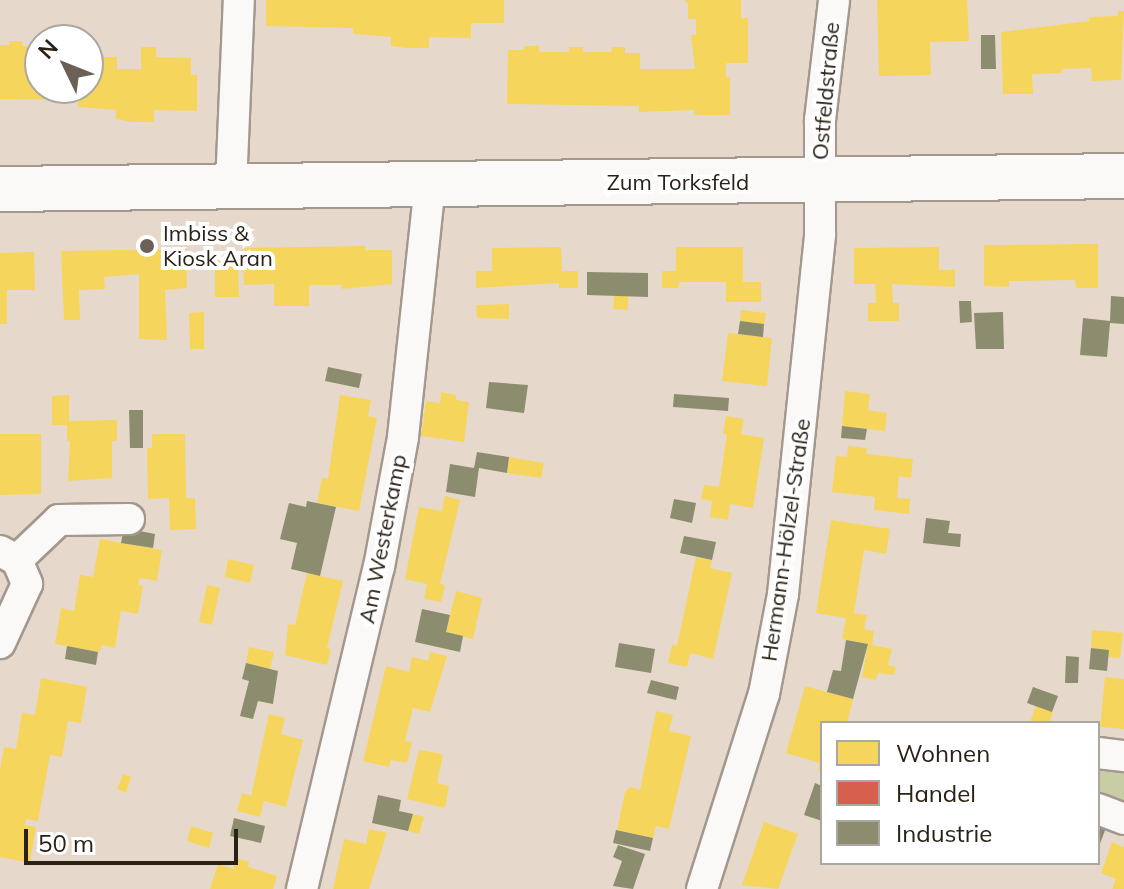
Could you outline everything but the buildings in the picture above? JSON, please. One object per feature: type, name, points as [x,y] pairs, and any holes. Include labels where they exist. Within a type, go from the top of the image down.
[{"type":"main road","name":"Zum Torksfeld","points":[[0,189],[820,182],[1124,176]]},
{"type":"street","points":[[231,187],[239,0]]},
{"type":"street","name":"Ostfeldstraße","points":[[820,182],[820,120],[834,0]]},
{"type":"street","name":"Hermann-Hölzel-Straße","points":[[702,889],[764,694],[783,594],[818,250],[820,182]]},
{"type":"street","name":"Am Westerkamp","points":[[302,889],[352,691],[385,538],[403,437],[430,184]]},
{"type":"street","points":[[0,643],[27,584],[8,555],[59,520],[129,519]]},
{"type":"street","points":[[1100,753],[1124,756]]},
{"type":"street","points":[[1100,810],[1124,819]]},
{"type":"green space","points":[[1100,766],[1124,766],[1124,808],[1100,799]]},
{"type":"place","name":"Imbiss & Kiosk Aran","points":[[147,246]]}]
